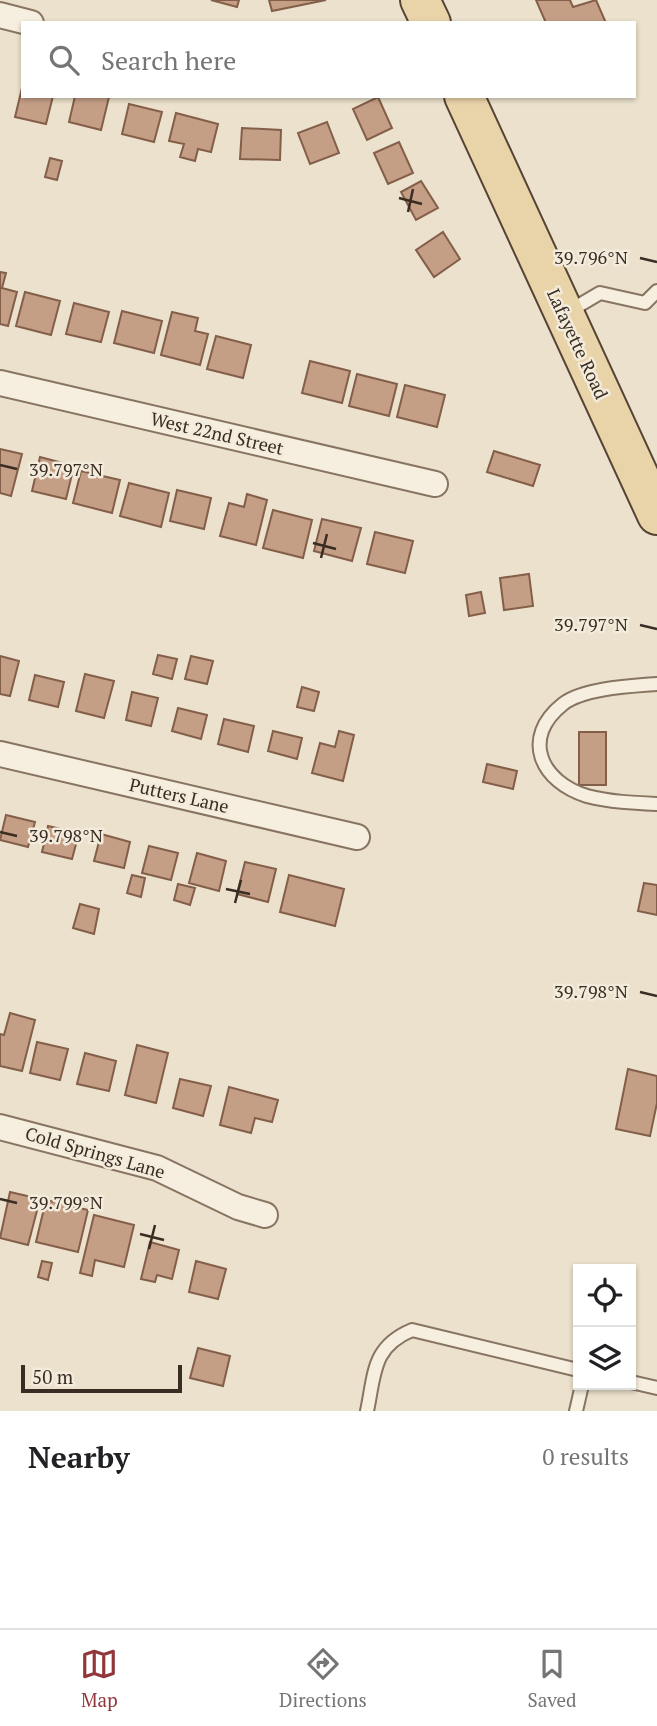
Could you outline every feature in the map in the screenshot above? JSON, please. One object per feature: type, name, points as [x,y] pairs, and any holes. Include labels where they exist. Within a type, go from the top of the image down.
[{"type":"main road","name":"Lafayette Road","points":[[465,98],[657,516]]},
{"type":"street","points":[[0,15],[23,21]]},
{"type":"street","name":"West 22nd Street","points":[[0,383],[435,484]]},
{"type":"street","name":"Putters Lane","points":[[0,754],[358,837]]},
{"type":"street","name":"Cold Springs Lane","points":[[0,1127],[157,1168],[238,1207],[265,1215]]},
{"type":"lane","points":[[563,315],[600,293],[645,303],[657,291]]},
{"type":"lane","points":[[657,684],[614,688],[564,704],[544,727],[538,743],[542,764],[555,778],[585,795],[657,804]]},
{"type":"lane","points":[[367,1411],[379,1357],[392,1339],[412,1330],[573,1369]]},
{"type":"lane","points":[[636,1383],[657,1388]]},
{"type":"lane","points":[[576,1411],[581,1390]]},
{"type":"building","points":[[211,0],[239,0],[237,7]]},
{"type":"building","points":[[269,0],[326,0],[272,11]]},
{"type":"building","points":[[536,0],[570,0],[573,7],[596,0],[605,21],[545,21]]},
{"type":"building","points":[[21,92],[21,98],[52,98],[46,124],[15,117]]},
{"type":"building","points":[[75,98],[109,98],[101,130],[69,122]]},
{"type":"building","points":[[378,98],[392,128],[367,140],[353,109]]},
{"type":"building","points":[[129,104],[162,112],[154,142],[122,134]]},
{"type":"building","points":[[176,113],[218,124],[211,152],[198,149],[195,161],[180,157],[184,144],[169,141]]},
{"type":"building","points":[[327,122],[339,153],[310,164],[298,133]]},
{"type":"building","points":[[242,128],[281,130],[280,160],[240,159]]},
{"type":"building","points":[[399,142],[413,173],[388,184],[374,153]]},
{"type":"building","points":[[50,158],[62,161],[57,180],[45,177]]},
{"type":"building","points":[[421,181],[438,208],[416,220],[401,192]]},
{"type":"building","points":[[443,232],[460,259],[434,277],[416,250]]},
{"type":"building","points":[[0,272],[6,273],[2,288],[17,292],[8,326],[0,324]]},
{"type":"building","points":[[25,292],[60,301],[51,335],[16,326]]},
{"type":"building","points":[[74,303],[109,312],[101,342],[66,334]]},
{"type":"building","points":[[122,311],[162,321],[154,353],[114,343]]},
{"type":"building","points":[[172,312],[198,318],[195,331],[208,334],[200,365],[161,355]]},
{"type":"building","points":[[216,336],[251,345],[243,378],[207,369]]},
{"type":"building","points":[[310,361],[350,371],[342,403],[302,393]]},
{"type":"building","points":[[357,374],[397,384],[389,416],[349,406]]},
{"type":"building","points":[[405,385],[445,395],[437,427],[397,417]]},
{"type":"building","points":[[0,449],[22,454],[11,496],[0,493]]},
{"type":"building","points":[[494,451],[540,465],[533,486],[487,472]]},
{"type":"building","points":[[40,457],[74,466],[66,499],[32,491]]},
{"type":"building","points":[[81,471],[120,480],[112,513],[73,503]]},
{"type":"building","points":[[129,483],[169,493],[161,527],[120,516]]},
{"type":"building","points":[[177,490],[211,498],[204,529],[170,521]]},
{"type":"building","points":[[247,494],[267,500],[256,545],[220,536],[229,503],[244,507]]},
{"type":"building","points":[[273,510],[312,520],[303,558],[263,548]]},
{"type":"building","points":[[322,519],[361,528],[352,561],[314,551]]},
{"type":"building","points":[[375,532],[413,541],[405,573],[367,564]]},
{"type":"building","points":[[529,574],[533,606],[504,610],[500,578]]},
{"type":"building","points":[[481,592],[485,613],[469,616],[466,595]]},
{"type":"building","points":[[158,655],[177,659],[172,679],[153,674]]},
{"type":"building","points":[[0,656],[19,661],[10,696],[0,694]]},
{"type":"building","points":[[191,656],[213,661],[207,684],[185,679]]},
{"type":"building","points":[[85,674],[114,681],[104,718],[76,711]]},
{"type":"building","points":[[35,675],[64,682],[58,707],[29,700]]},
{"type":"building","points":[[302,687],[319,692],[314,711],[297,707]]},
{"type":"building","points":[[132,692],[158,698],[151,726],[126,720]]},
{"type":"building","points":[[178,708],[207,715],[201,739],[172,731]]},
{"type":"building","points":[[224,719],[254,726],[248,752],[218,744]]},
{"type":"building","points":[[273,731],[302,738],[297,759],[268,751]]},
{"type":"building","points":[[339,731],[354,735],[343,781],[312,773],[320,743],[335,747]]},
{"type":"building","points":[[579,732],[606,732],[606,785],[579,785]]},
{"type":"building","points":[[487,764],[517,771],[513,789],[483,782]]},
{"type":"building","points":[[6,815],[35,822],[28,847],[0,840]]},
{"type":"building","points":[[48,826],[79,833],[72,859],[42,852]]},
{"type":"building","points":[[101,834],[130,842],[124,868],[94,861]]},
{"type":"building","points":[[149,846],[178,853],[171,880],[142,873]]},
{"type":"building","points":[[197,853],[226,861],[219,891],[189,883]]},
{"type":"building","points":[[245,862],[276,869],[268,902],[237,894]]},
{"type":"building","points":[[132,875],[145,878],[141,897],[127,893]]},
{"type":"building","points":[[289,875],[344,889],[335,926],[280,912]]},
{"type":"building","points":[[644,883],[657,885],[657,915],[638,911]]},
{"type":"building","points":[[178,884],[195,888],[190,905],[174,900]]},
{"type":"building","points":[[80,904],[99,909],[94,934],[73,928]]},
{"type":"building","points":[[10,1013],[35,1020],[22,1071],[0,1066],[0,1034],[4,1035]]},
{"type":"building","points":[[37,1042],[68,1049],[60,1080],[30,1073]]},
{"type":"building","points":[[137,1045],[168,1053],[156,1103],[125,1095]]},
{"type":"building","points":[[85,1053],[116,1061],[109,1091],[77,1084]]},
{"type":"building","points":[[628,1069],[657,1076],[657,1103],[650,1136],[616,1129]]},
{"type":"building","points":[[180,1079],[211,1086],[203,1116],[173,1108]]},
{"type":"building","points":[[229,1087],[278,1100],[272,1122],[255,1118],[251,1133],[220,1125]]},
{"type":"building","points":[[10,1192],[40,1199],[28,1245],[0,1238]]},
{"type":"building","points":[[46,1200],[88,1210],[78,1252],[36,1242]]},
{"type":"building","points":[[94,1215],[134,1225],[124,1267],[95,1260],[92,1276],[80,1273]]},
{"type":"building","points":[[150,1242],[179,1250],[172,1279],[157,1275],[155,1282],[141,1279]]},
{"type":"building","points":[[42,1261],[52,1263],[48,1280],[38,1277]]},
{"type":"building","points":[[196,1261],[226,1269],[218,1299],[189,1292]]},
{"type":"building","points":[[198,1348],[230,1356],[223,1386],[190,1378]]}]
